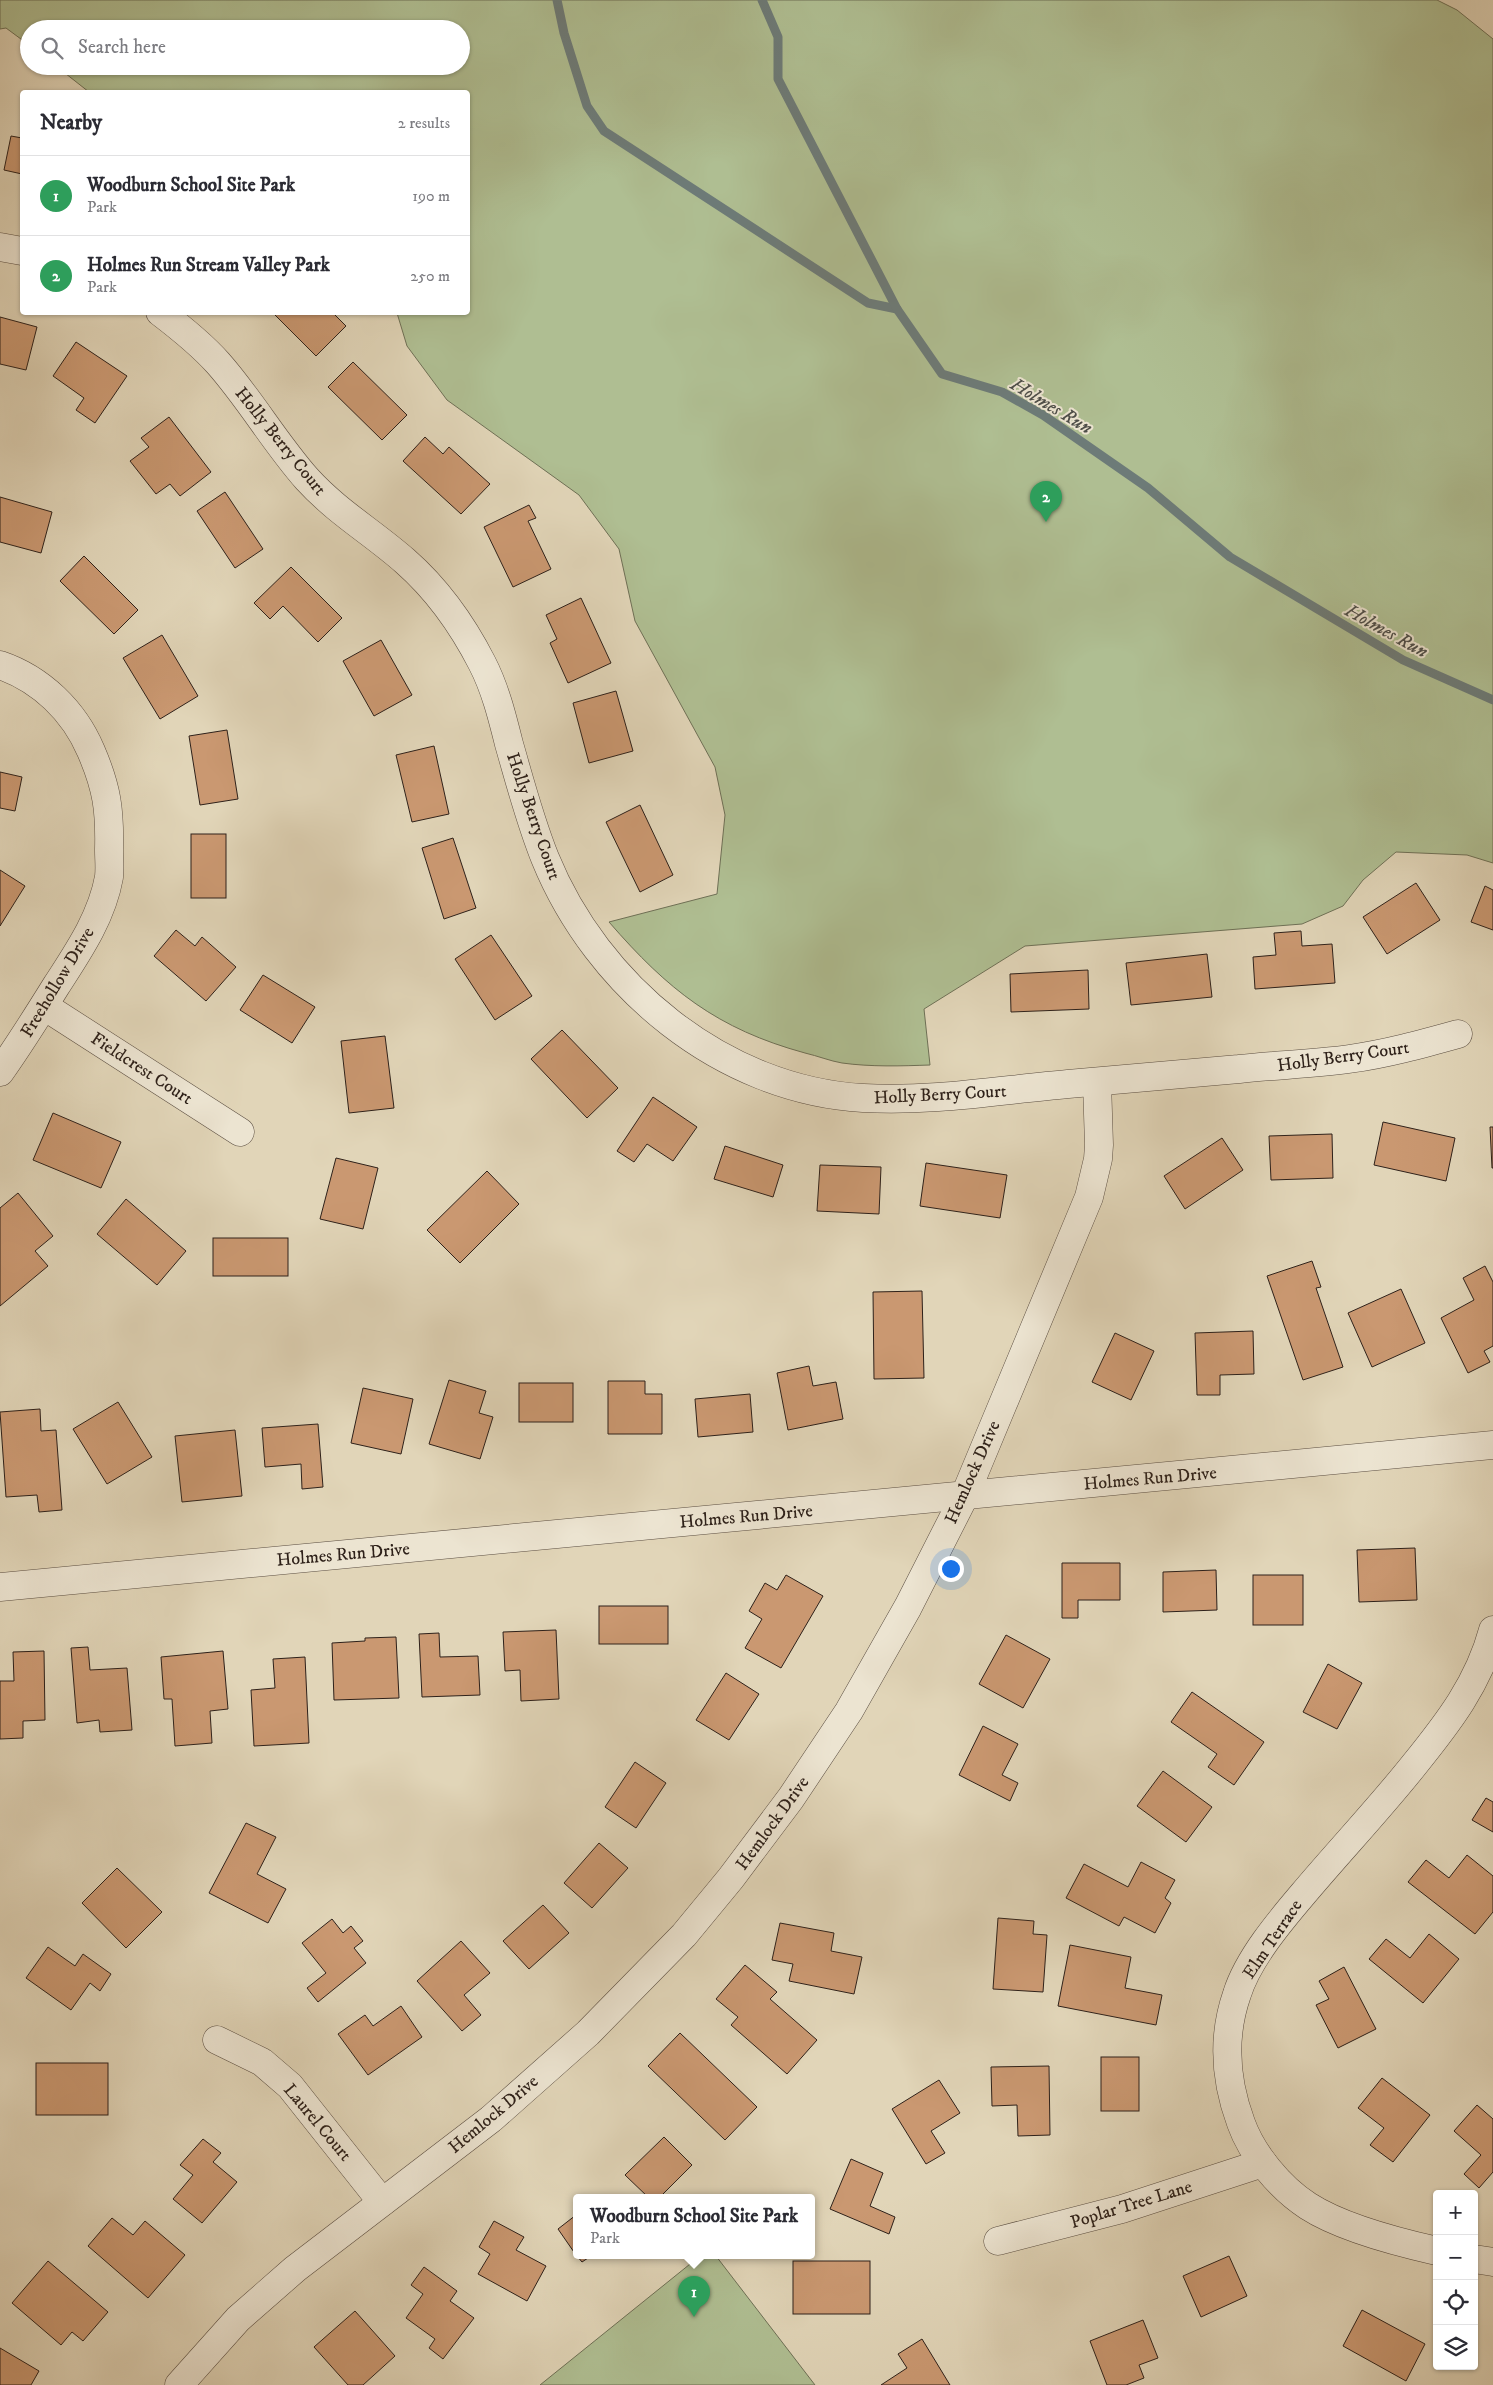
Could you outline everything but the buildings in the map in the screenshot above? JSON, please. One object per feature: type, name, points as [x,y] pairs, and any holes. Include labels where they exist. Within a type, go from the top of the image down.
[{"type":"street","points":[[0,247],[20,251]]},
{"type":"street","name":"Holly Berry Court","points":[[164,315],[184,330],[218,362],[306,478],[343,514],[404,560],[436,592],[462,626],[485,667],[496,696],[522,790],[544,857],[564,901],[589,941],[612,969],[669,1024],[714,1052],[755,1072],[805,1089],[859,1098],[908,1098],[968,1095],[1350,1058],[1422,1044],[1458,1034]]},
{"type":"street","name":"Freehollow Drive","points":[[0,665],[40,685],[64,706],[90,748],[103,777],[110,814],[109,876],[102,901],[86,940],[0,1072]]},
{"type":"street","name":"Fieldcrest Court","points":[[44,1006],[240,1132]]},
{"type":"street","name":"Hemlock Drive","points":[[179,2385],[238,2320],[296,2269],[491,2119],[588,2033],[684,1935],[720,1892],[791,1798],[849,1711],[908,1607],[965,1495],[1089,1197],[1099,1145],[1097,1082]]},
{"type":"street","name":"Holmes Run Drive","points":[[0,1587],[1493,1445]]},
{"type":"street","name":"Elm Terrace","points":[[1433,2250],[1356,2228],[1308,2206],[1276,2178],[1263,2163],[1245,2135],[1232,2101],[1226,2063],[1228,2027],[1237,1992],[1250,1966],[1281,1920],[1388,1797],[1453,1717],[1486,1656],[1493,1630]]},
{"type":"street","name":"Laurel Court","points":[[217,2040],[262,2062],[290,2086],[382,2202]]},
{"type":"street","name":"Poplar Tree Lane","points":[[998,2241],[1122,2209],[1263,2163]]},
{"type":"street","points":[[1478,2260],[1493,2262]]},
{"type":"green space","points":[[0,0],[1437,0],[1457,10],[1493,39],[1493,863],[1467,855],[1396,852],[1363,880],[1343,906],[1302,924],[1025,946],[924,1009],[930,1065],[875,1066],[837,1062],[774,1043],[720,1019],[696,1004],[652,968],[609,922],[717,894],[725,815],[715,767],[635,621],[619,549],[579,495],[447,400],[407,346],[398,315],[470,315],[470,90],[86,90],[67,75],[470,75],[470,20],[20,20],[20,38],[6,28],[0,29]]},
{"type":"green space","points":[[696,2259],[718,2259],[815,2385],[540,2385]]},
{"type":"waterway","points":[[557,0],[564,33],[587,106],[604,131],[868,303],[897,309]]},
{"type":"waterway","name":"Holmes Run","points":[[762,0],[778,37],[778,79],[897,309],[942,374],[1002,392],[1043,415],[1148,488],[1230,557],[1403,660],[1493,700]]},
{"type":"place","name":"Holmes Run Stream Valley Park","points":[[1046,522]]},
{"type":"place","name":"Woodburn School Site Park","points":[[694,2317]]}]
